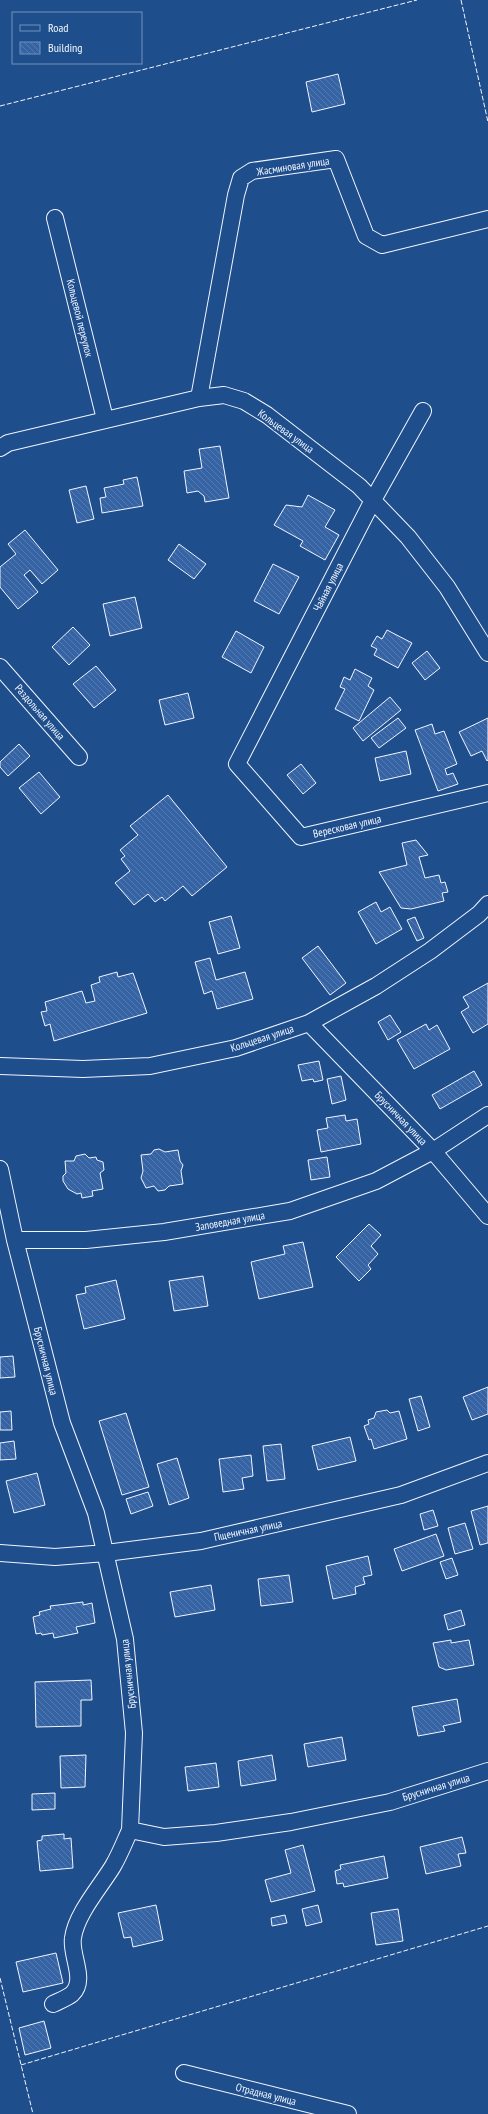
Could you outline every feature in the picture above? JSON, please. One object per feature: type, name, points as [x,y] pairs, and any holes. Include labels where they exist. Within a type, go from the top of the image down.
[{"type":"street","name":"Жасминовая улица","points":[[199,398],[236,195],[241,178],[252,171],[336,159],[366,236],[382,245],[488,219]]},
{"type":"street","name":"Кольцевой переулок","points":[[55,218],[105,419]]},
{"type":"street","name":"Кольцевая улица","points":[[0,448],[8,443],[199,398],[224,395],[244,401],[268,415],[359,486],[408,536],[447,587],[488,653]]},
{"type":"street","name":"Чайная улица","points":[[237,764],[373,500],[423,412]]},
{"type":"street","name":"Раздольная улица","points":[[0,667],[79,757]]},
{"type":"street","name":"Вересковая улица","points":[[237,764],[301,837],[488,793]]},
{"type":"street","name":"Кольцевая улица","points":[[0,1066],[83,1069],[150,1066],[236,1048],[309,1023],[376,986],[430,951],[479,914],[488,904]]},
{"type":"street","name":"Брусничная улица","points":[[309,1023],[433,1151],[488,1216]]},
{"type":"street","name":"Заповедная улица","points":[[15,1240],[86,1240],[164,1232],[290,1211],[376,1181],[433,1151],[488,1115]]},
{"type":"street","name":"Брусничная улица","points":[[0,1169],[15,1240],[62,1423],[96,1513],[125,1639],[134,1733],[130,1830],[164,1837],[216,1833],[291,1822],[390,1802],[488,1771]]},
{"type":"street","name":"Пщеничная улица","points":[[0,1553],[55,1557],[106,1553],[201,1540],[401,1495],[488,1463]]},
{"type":"street","points":[[53,2004],[72,1994],[77,1986],[78,1979],[72,1938],[76,1925],[114,1864],[130,1830]]},
{"type":"street","name":"Отрадная улица","points":[[184,2073],[348,2114]]},
{"type":"building","points":[[338,74],[345,104],[312,112],[306,82]]},
{"type":"building","points":[[220,446],[229,498],[205,502],[204,496],[198,491],[187,493],[184,471],[202,468],[199,449]]},
{"type":"building","points":[[137,477],[143,506],[102,513],[100,498],[106,497],[104,488],[124,484],[123,480]]},
{"type":"building","points":[[86,486],[94,519],[77,523],[69,490]]},
{"type":"building","points":[[308,495],[335,510],[325,527],[339,535],[325,560],[300,546],[303,541],[274,525],[286,505],[302,507]]},
{"type":"building","points":[[25,530],[58,570],[42,584],[30,570],[24,575],[38,592],[18,609],[0,587],[0,567],[16,554],[8,544]]},
{"type":"building","points":[[179,544],[206,564],[194,579],[168,560]]},
{"type":"building","points":[[273,564],[299,577],[279,614],[254,601]]},
{"type":"building","points":[[135,597],[142,628],[110,636],[103,604]]},
{"type":"building","points":[[73,627],[90,645],[69,665],[52,647]]},
{"type":"building","points":[[387,630],[412,643],[398,668],[374,655],[377,649],[371,646],[377,636],[382,639]]},
{"type":"building","points":[[236,631],[264,647],[251,673],[222,657]]},
{"type":"building","points":[[427,651],[440,668],[425,680],[412,663]]},
{"type":"building","points":[[96,666],[116,690],[94,708],[73,684]]},
{"type":"building","points":[[355,669],[372,678],[368,686],[374,690],[359,721],[335,709],[345,689],[340,687],[344,677],[350,680]]},
{"type":"building","points":[[188,693],[194,718],[165,725],[159,700]]},
{"type":"building","points":[[390,697],[401,710],[363,741],[353,728]]},
{"type":"building","points":[[398,718],[406,728],[379,748],[371,738]]},
{"type":"building","points":[[488,718],[487,761],[482,751],[471,756],[459,732]]},
{"type":"building","points":[[432,724],[435,734],[444,731],[457,764],[445,769],[447,775],[453,773],[458,784],[438,791],[415,730]]},
{"type":"building","points":[[19,744],[30,756],[8,776],[0,767],[0,762]]},
{"type":"building","points":[[406,751],[411,774],[380,781],[375,758]]},
{"type":"building","points":[[301,764],[316,783],[303,794],[287,775]]},
{"type":"building","points":[[39,772],[60,797],[41,814],[19,788]]},
{"type":"building","points":[[168,795],[227,867],[192,896],[183,886],[165,901],[162,897],[155,902],[148,894],[134,905],[115,883],[130,871],[121,859],[125,856],[120,850],[138,835],[130,826]]},
{"type":"building","points":[[416,840],[428,855],[419,857],[425,878],[439,875],[441,883],[445,882],[448,892],[442,893],[444,901],[411,909],[401,908],[379,872],[407,865],[402,843]]},
{"type":"building","points":[[376,902],[381,912],[390,907],[402,929],[376,944],[358,912]]},
{"type":"building","points":[[231,916],[240,948],[218,954],[209,922]]},
{"type":"building","points":[[415,917],[424,938],[417,941],[407,920]]},
{"type":"building","points":[[318,946],[346,983],[330,995],[302,958]]},
{"type":"building","points":[[210,958],[216,980],[245,972],[253,999],[217,1009],[212,991],[204,994],[195,962]]},
{"type":"building","points":[[117,972],[118,977],[133,973],[147,1013],[54,1041],[50,1024],[45,1026],[41,1012],[47,1011],[45,1002],[82,991],[86,1003],[95,1001],[91,985],[100,982],[99,977]]},
{"type":"building","points":[[488,983],[488,1024],[473,1033],[461,1012],[469,1007],[463,997]]},
{"type":"building","points":[[390,1015],[401,1032],[388,1040],[378,1022]]},
{"type":"building","points":[[426,1024],[429,1030],[437,1025],[450,1049],[414,1069],[397,1040]]},
{"type":"building","points":[[319,1061],[323,1080],[314,1082],[313,1079],[302,1081],[298,1065]]},
{"type":"building","points":[[474,1071],[482,1085],[440,1109],[432,1095]]},
{"type":"building","points":[[341,1076],[346,1100],[332,1104],[327,1079]]},
{"type":"building","points":[[345,1115],[346,1121],[357,1119],[361,1144],[321,1152],[317,1130],[328,1128],[326,1118]]},
{"type":"building","points":[[159,1149],[165,1152],[178,1150],[180,1161],[183,1165],[181,1171],[183,1184],[169,1186],[165,1190],[158,1191],[154,1186],[146,1188],[141,1178],[143,1171],[141,1155],[151,1154],[154,1150]]},
{"type":"building","points":[[85,1154],[89,1158],[96,1157],[97,1160],[103,1162],[104,1170],[100,1173],[103,1189],[92,1191],[93,1196],[82,1198],[81,1193],[77,1194],[68,1189],[63,1181],[63,1176],[66,1173],[65,1161],[74,1161],[76,1156]]},
{"type":"building","points":[[327,1157],[330,1177],[311,1180],[308,1160]]},
{"type":"building","points":[[369,1224],[381,1235],[371,1246],[378,1254],[368,1265],[371,1269],[359,1281],[336,1257]]},
{"type":"building","points":[[303,1242],[313,1287],[259,1299],[251,1262],[285,1254],[283,1246]]},
{"type":"building","points":[[203,1276],[208,1306],[174,1311],[169,1281]]},
{"type":"building","points":[[116,1280],[125,1319],[84,1329],[76,1295],[86,1293],[85,1287]]},
{"type":"building","points":[[13,1356],[15,1377],[0,1378],[0,1357]]},
{"type":"building","points":[[488,1387],[488,1414],[472,1420],[463,1397]]},
{"type":"building","points":[[421,1396],[430,1427],[418,1431],[409,1399]]},
{"type":"building","points":[[387,1410],[390,1413],[399,1411],[407,1439],[374,1449],[371,1439],[369,1440],[364,1426],[369,1424],[368,1420],[374,1418],[376,1412]]},
{"type":"building","points":[[11,1411],[12,1430],[0,1430],[0,1412]]},
{"type":"building","points":[[126,1413],[149,1487],[122,1495],[99,1421]]},
{"type":"building","points":[[350,1437],[356,1461],[318,1470],[312,1446]]},
{"type":"building","points":[[14,1441],[16,1459],[0,1460],[0,1443]]},
{"type":"building","points":[[281,1444],[285,1479],[267,1481],[263,1446]]},
{"type":"building","points":[[251,1455],[253,1476],[242,1478],[244,1489],[223,1492],[219,1459]]},
{"type":"building","points":[[177,1458],[189,1498],[169,1505],[157,1464]]},
{"type":"building","points":[[37,1473],[45,1505],[14,1513],[6,1481]]},
{"type":"building","points":[[148,1492],[153,1506],[131,1514],[126,1499]]},
{"type":"building","points":[[488,1506],[488,1543],[480,1545],[471,1511]]},
{"type":"building","points":[[433,1510],[438,1526],[424,1530],[420,1514]]},
{"type":"building","points":[[465,1523],[473,1549],[455,1554],[448,1528]]},
{"type":"building","points":[[436,1534],[444,1556],[402,1571],[394,1549]]},
{"type":"building","points":[[368,1556],[372,1575],[363,1577],[365,1584],[355,1587],[356,1594],[333,1599],[326,1566]]},
{"type":"building","points":[[452,1558],[458,1575],[446,1579],[440,1562]]},
{"type":"building","points":[[289,1575],[293,1602],[261,1606],[258,1579]]},
{"type":"building","points":[[211,1585],[215,1610],[175,1617],[170,1592]]},
{"type":"building","points":[[83,1602],[83,1605],[92,1603],[95,1623],[76,1627],[78,1633],[54,1638],[53,1633],[42,1635],[41,1633],[36,1634],[33,1617],[40,1615],[39,1612],[51,1609],[50,1606]]},
{"type":"building","points":[[461,1610],[465,1625],[448,1630],[444,1615]]},
{"type":"building","points":[[451,1640],[451,1643],[469,1640],[474,1665],[446,1670],[439,1667],[433,1643]]},
{"type":"building","points":[[91,1680],[92,1700],[81,1700],[81,1726],[36,1727],[35,1682]]},
{"type":"building","points":[[457,1699],[461,1722],[443,1726],[445,1731],[418,1736],[412,1707]]},
{"type":"building","points":[[342,1737],[346,1760],[308,1767],[304,1744]]},
{"type":"building","points":[[86,1755],[85,1787],[61,1788],[60,1756]]},
{"type":"building","points":[[272,1755],[276,1780],[241,1786],[238,1761]]},
{"type":"building","points":[[216,1763],[219,1787],[188,1791],[185,1767]]},
{"type":"building","points":[[55,1793],[55,1809],[32,1810],[32,1794]]},
{"type":"building","points":[[64,1834],[64,1839],[71,1838],[73,1868],[40,1871],[37,1841],[42,1840],[42,1836]]},
{"type":"building","points":[[462,1837],[466,1853],[458,1854],[461,1866],[426,1874],[420,1847]]},
{"type":"building","points":[[303,1845],[315,1891],[271,1902],[265,1880],[291,1873],[285,1850]]},
{"type":"building","points":[[384,1856],[388,1878],[344,1887],[343,1883],[337,1884],[335,1871],[341,1869],[340,1865]]},
{"type":"building","points":[[156,1905],[163,1940],[133,1947],[131,1937],[124,1938],[118,1913]]},
{"type":"building","points":[[318,1905],[322,1922],[306,1926],[302,1909]]},
{"type":"building","points":[[398,1909],[403,1941],[376,1945],[371,1913]]},
{"type":"building","points":[[285,1915],[287,1923],[272,1926],[271,1918]]},
{"type":"building","points":[[56,1953],[63,1983],[23,1992],[16,1962]]},
{"type":"building","points":[[44,2021],[51,2048],[25,2055],[19,2028]]},
{"type":"fence","points":[[0,106],[417,0]]},
{"type":"fence","points":[[461,0],[488,122]]},
{"type":"fence","points":[[21,2065],[488,1926]]},
{"type":"fence","points":[[0,1978],[33,2114]]}]
